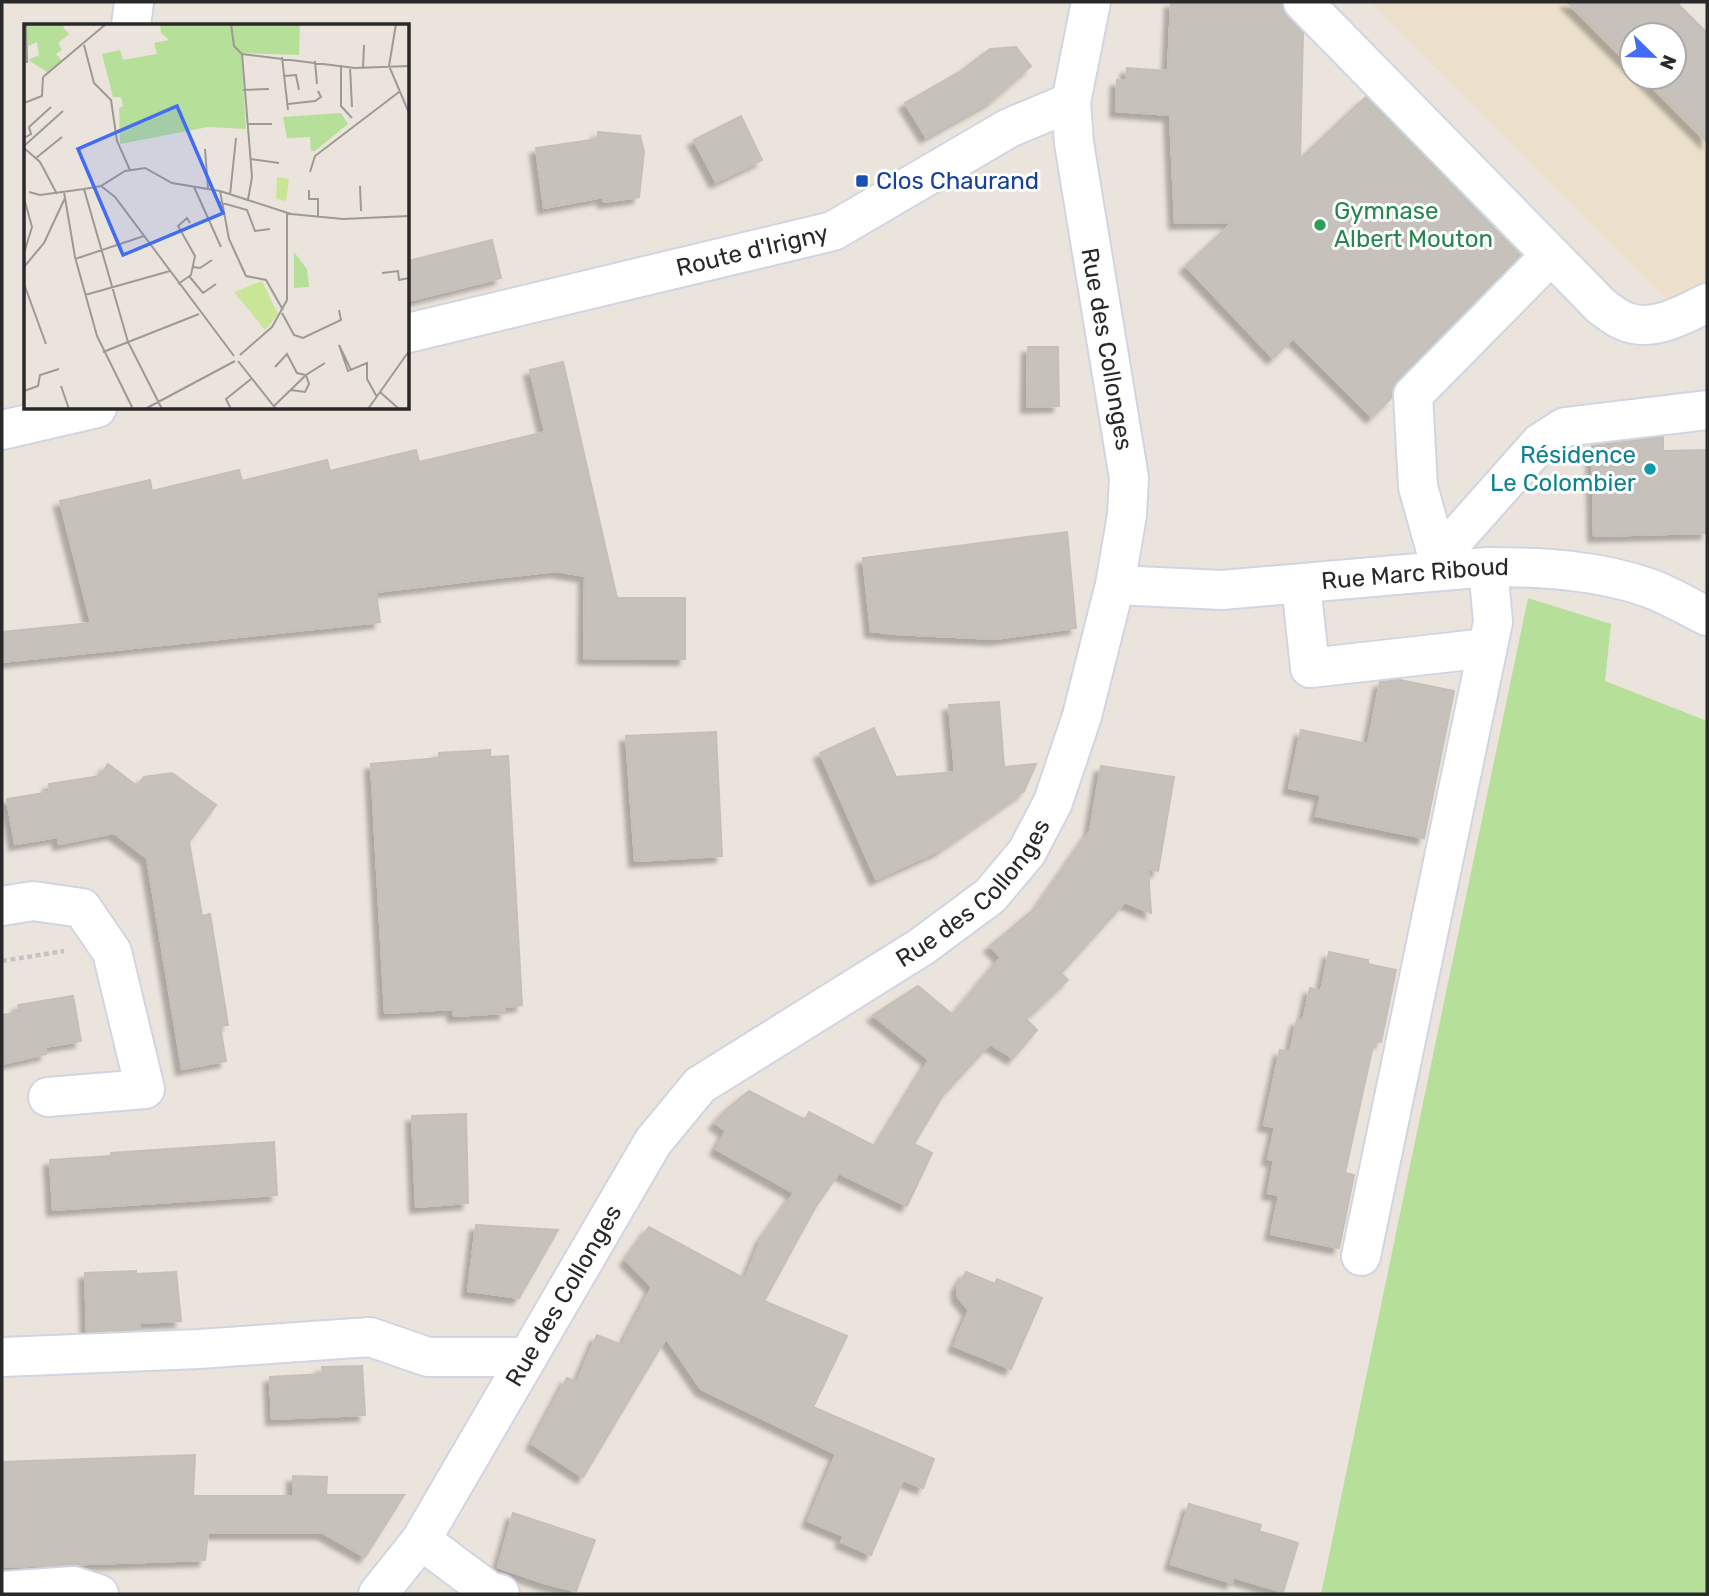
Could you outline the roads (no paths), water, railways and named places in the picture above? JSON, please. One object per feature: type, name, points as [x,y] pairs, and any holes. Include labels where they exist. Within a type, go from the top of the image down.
[{"type":"street","points":[[131,24],[134,2]]},
{"type":"street","name":"Rue des Collonges","points":[[379,1594],[421,1539],[653,1142],[700,1085],[921,947],[990,896],[1027,852],[1053,802],[1078,728],[1115,585],[1128,515],[1129,478],[1084,214],[1071,102],[1091,2]]},
{"type":"street","points":[[1303,2],[1601,306],[1624,322],[1653,325],[1707,303]]},
{"type":"street","name":"Route d'Irigny","points":[[410,333],[833,231],[1009,128],[1071,102]]},
{"type":"street","points":[[1439,565],[1418,487],[1413,395],[1551,255]]},
{"type":"street","points":[[2,430],[88,410]]},
{"type":"street","points":[[1439,565],[1540,443],[1565,426],[1707,410]]},
{"type":"street","name":"Rue Marc Riboud","points":[[1115,585],[1222,590],[1301,584],[1439,565],[1524,567],[1599,576],[1649,588],[1707,616]]},
{"type":"street","points":[[1361,1256],[1493,622],[1488,567]]},
{"type":"street","points":[[1301,584],[1310,668],[1487,648]]},
{"type":"street","points":[[2,906],[33,901],[82,908],[112,952],[145,1089],[48,1097]]},
{"type":"street","points":[[2,1357],[199,1349],[370,1337],[429,1357],[526,1357]]},
{"type":"street","points":[[421,1539],[489,1591],[500,1594]]},
{"type":"street","points":[[2,1591],[74,1587],[99,1594]]},
{"type":"place","name":"Clos Chaurand","points":[[862,181]]},
{"type":"place","name":"Gymnase Albert Mouton","points":[[1320,225]]},
{"type":"place","name":"Résidence Le Colombier","points":[[1650,469]]}]
